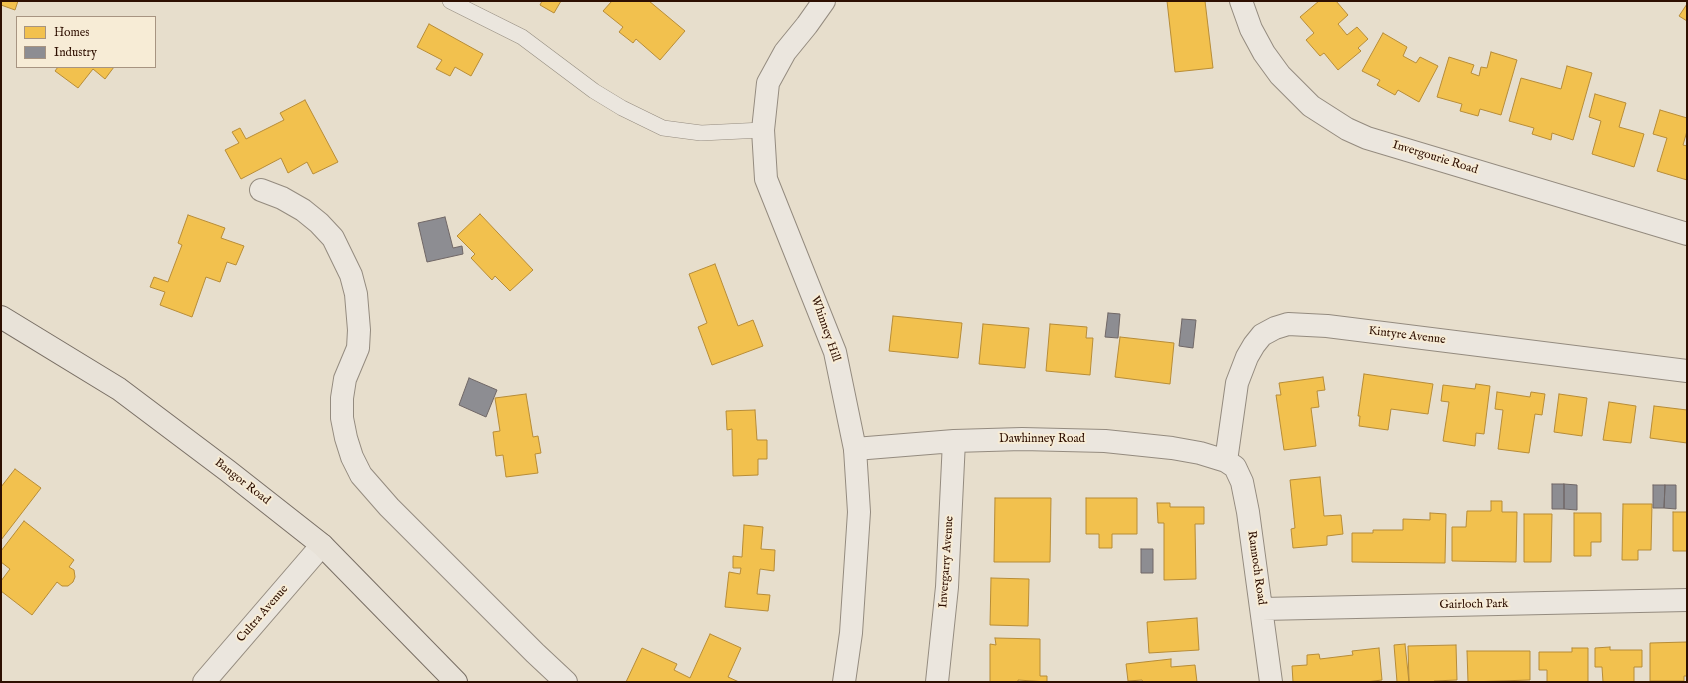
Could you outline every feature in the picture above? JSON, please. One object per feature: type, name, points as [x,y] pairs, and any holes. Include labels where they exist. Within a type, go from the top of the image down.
[{"type":"highway","name":"Bangor Road","points":[[1,317],[119,389],[228,471],[322,545],[456,682]]},
{"type":"street","name":"Whinney Hill","points":[[824,1],[807,26],[785,52],[768,83],[763,130],[766,179],[835,352],[855,449],[859,512],[851,633],[844,682]]},
{"type":"street","name":"Invergourie Road","points":[[1241,1],[1251,29],[1264,53],[1280,75],[1311,106],[1347,129],[1367,138],[1687,234]]},
{"type":"street","points":[[261,190],[282,198],[303,210],[319,223],[333,238],[351,275],[356,294],[359,330],[358,348],[345,379],[342,398],[342,418],[352,457],[362,475],[389,507],[566,682]]},
{"type":"street","name":"Kintyre Avenue","points":[[1226,461],[1238,383],[1247,357],[1262,335],[1275,328],[1288,324],[1335,327],[1687,371]]},
{"type":"street","name":"Dawhinney Road","points":[[855,449],[954,441],[1022,439],[1105,440],[1193,451],[1226,461]]},
{"type":"street","name":"Invergarry Avenue","points":[[937,682],[947,587],[954,441]]},
{"type":"street","name":"Rannoch Road","points":[[1226,461],[1235,467],[1242,482],[1248,512],[1271,682]]},
{"type":"street","name":"Cultra Avenue","points":[[204,682],[322,545]]},
{"type":"street","name":"Gairloch Park","points":[[1262,609],[1687,600]]},
{"type":"lane","points":[[450,1],[522,37],[594,91],[622,108],[663,128],[701,133],[763,130]]},
{"type":"building: Homes","points":[[1,1],[18,1],[15,10],[1,5]]},
{"type":"building: Homes","points":[[542,1],[561,1],[554,13],[540,5]]},
{"type":"building: Homes","points":[[612,1],[649,1],[685,31],[660,60],[636,39],[633,43],[619,32],[623,27],[603,11]]},
{"type":"building: Homes","points":[[1167,1],[1205,1],[1213,68],[1175,72]]},
{"type":"building: Homes","points":[[1319,1],[1336,1],[1348,15],[1338,24],[1347,35],[1357,27],[1368,39],[1358,48],[1361,51],[1338,70],[1324,53],[1320,56],[1306,40],[1314,33],[1300,17]]},
{"type":"building: Homes","points":[[1687,4],[1687,21],[1679,16]]},
{"type":"building: Homes","points":[[429,24],[483,54],[471,76],[455,67],[450,76],[436,69],[442,60],[417,47]]},
{"type":"building: Homes","points":[[1383,33],[1407,47],[1403,56],[1416,63],[1420,57],[1438,66],[1419,102],[1398,90],[1395,95],[1377,85],[1380,80],[1362,71]]},
{"type":"building: Homes","points":[[1491,52],[1517,60],[1501,115],[1480,109],[1478,116],[1460,111],[1462,104],[1437,97],[1449,57],[1474,65],[1471,73],[1479,76],[1481,67],[1487,68]]},
{"type":"building: Homes","points":[[1567,66],[1592,73],[1573,140],[1552,133],[1551,140],[1532,134],[1534,128],[1509,121],[1521,78],[1561,89]]},
{"type":"building: Homes","points":[[57,68],[113,68],[105,79],[93,69],[78,88],[55,71]]},
{"type":"building: Homes","points":[[1595,94],[1626,103],[1619,127],[1644,134],[1634,167],[1592,154],[1601,121],[1589,117]]},
{"type":"building: Homes","points":[[305,100],[338,162],[313,174],[307,162],[288,173],[281,158],[241,179],[225,150],[239,143],[232,132],[240,128],[246,139],[284,120],[280,113]]},
{"type":"building: Homes","points":[[1660,110],[1687,118],[1687,131],[1683,145],[1687,146],[1687,180],[1657,171],[1667,138],[1653,134]]},
{"type":"building: Homes","points":[[480,214],[533,270],[510,291],[495,276],[492,280],[471,258],[475,254],[457,236]]},
{"type":"building: Homes","points":[[188,215],[225,228],[221,238],[244,246],[236,265],[227,262],[220,282],[206,277],[192,317],[160,305],[165,292],[150,287],[154,277],[168,282],[182,245],[178,243]]},
{"type":"building: Homes","points":[[715,264],[738,326],[753,320],[763,346],[712,365],[698,327],[707,323],[689,274]]},
{"type":"building: Homes","points":[[893,316],[962,323],[958,358],[889,351]]},
{"type":"building: Homes","points":[[983,324],[1029,328],[1025,368],[979,364]]},
{"type":"building: Homes","points":[[1050,324],[1087,327],[1086,338],[1093,338],[1090,375],[1046,371]]},
{"type":"building: Homes","points":[[1120,337],[1174,343],[1170,384],[1115,377]]},
{"type":"building: Homes","points":[[1364,374],[1433,384],[1428,414],[1391,409],[1388,430],[1359,426],[1360,416],[1358,416]]},
{"type":"building: Homes","points":[[1323,377],[1325,390],[1317,391],[1319,407],[1311,408],[1316,446],[1284,450],[1276,395],[1281,395],[1279,383]]},
{"type":"building: Homes","points":[[1476,384],[1490,386],[1484,434],[1476,433],[1475,446],[1443,441],[1449,402],[1441,401],[1443,385],[1475,389]]},
{"type":"building: Homes","points":[[1497,392],[1530,397],[1531,392],[1545,394],[1542,415],[1535,414],[1529,453],[1498,449],[1503,410],[1495,409]]},
{"type":"building: Homes","points":[[526,394],[533,437],[538,436],[541,453],[535,454],[538,473],[506,477],[503,455],[496,456],[493,432],[500,431],[495,398]]},
{"type":"building: Homes","points":[[1559,394],[1587,398],[1582,436],[1554,432]]},
{"type":"building: Homes","points":[[1609,402],[1636,406],[1631,443],[1603,440]]},
{"type":"building: Homes","points":[[1654,406],[1687,410],[1687,443],[1650,438]]},
{"type":"building: Homes","points":[[755,410],[757,440],[767,440],[767,459],[758,459],[758,475],[733,476],[732,429],[727,430],[726,411]]},
{"type":"building: Homes","points":[[15,469],[41,488],[1,540],[1,487]]},
{"type":"building: Homes","points":[[1320,477],[1324,516],[1341,515],[1343,534],[1327,536],[1327,545],[1293,548],[1291,529],[1295,528],[1290,480]]},
{"type":"building: Homes","points":[[995,498],[1051,498],[1050,562],[994,562]]},
{"type":"building: Homes","points":[[1086,498],[1137,498],[1137,534],[1112,534],[1112,548],[1099,548],[1099,534],[1086,534]]},
{"type":"building: Homes","points":[[1491,501],[1502,501],[1502,512],[1517,512],[1516,562],[1452,561],[1452,527],[1466,527],[1467,511],[1491,511]]},
{"type":"building: Homes","points":[[1157,503],[1170,503],[1170,507],[1204,507],[1204,524],[1195,524],[1196,579],[1164,580],[1164,523],[1158,523]]},
{"type":"building: Homes","points":[[1623,504],[1652,504],[1651,550],[1638,550],[1638,560],[1622,560]]},
{"type":"building: Homes","points":[[1673,512],[1687,512],[1687,551],[1673,551]]},
{"type":"building: Homes","points":[[1430,513],[1446,514],[1445,563],[1352,562],[1352,533],[1373,533],[1373,530],[1403,530],[1403,519],[1430,520]]},
{"type":"building: Homes","points":[[1574,513],[1601,513],[1601,542],[1591,542],[1591,556],[1574,556]]},
{"type":"building: Homes","points":[[1524,514],[1552,514],[1551,562],[1524,562]]},
{"type":"building: Homes","points":[[24,521],[74,560],[69,567],[74,570],[75,577],[73,582],[68,586],[62,586],[57,582],[32,615],[1,591],[1,581],[10,569],[1,562],[1,551]]},
{"type":"building: Homes","points":[[744,525],[763,527],[761,549],[775,550],[774,571],[760,569],[757,594],[770,595],[768,611],[725,607],[729,572],[740,574],[741,568],[733,568],[733,556],[742,557]]},
{"type":"building: Homes","points":[[991,578],[1029,579],[1028,626],[990,625]]},
{"type":"building: Homes","points":[[1197,618],[1199,650],[1149,653],[1147,622]]},
{"type":"building: Homes","points":[[710,634],[741,648],[728,677],[739,682],[626,682],[642,648],[677,664],[674,670],[690,678]]},
{"type":"building: Homes","points":[[995,638],[1040,639],[1040,676],[1047,676],[1047,682],[1018,680],[1018,682],[990,682],[990,644],[996,645]]},
{"type":"building: Homes","points":[[1687,642],[1687,676],[1684,676],[1684,681],[1650,681],[1650,643]]},
{"type":"building: Homes","points":[[1405,644],[1409,682],[1397,682],[1394,645]]},
{"type":"building: Homes","points":[[1456,645],[1457,680],[1409,682],[1408,646]]},
{"type":"building: Homes","points":[[1610,647],[1610,650],[1642,650],[1642,667],[1634,667],[1634,682],[1603,682],[1602,667],[1595,667],[1595,648]]},
{"type":"building: Homes","points":[[1379,648],[1382,680],[1366,682],[1293,682],[1292,666],[1307,665],[1307,655],[1319,654],[1320,659],[1353,655],[1352,651]]},
{"type":"building: Homes","points":[[1572,648],[1588,648],[1588,682],[1547,682],[1547,670],[1539,670],[1539,652],[1572,652]]},
{"type":"building: Homes","points":[[1467,651],[1530,651],[1530,680],[1468,682]]},
{"type":"building: Homes","points":[[1171,659],[1171,667],[1195,665],[1197,682],[1143,682],[1142,680],[1128,681],[1126,664]]},
{"type":"building: Industry","points":[[445,217],[453,248],[462,246],[463,254],[427,262],[418,223]]},
{"type":"building: Industry","points":[[1108,313],[1120,314],[1118,338],[1105,337]]},
{"type":"building: Industry","points":[[1182,319],[1196,320],[1193,348],[1179,346]]},
{"type":"building: Industry","points":[[469,378],[497,390],[486,417],[459,405]]},
{"type":"building: Industry","points":[[1552,484],[1564,484],[1564,509],[1552,509]]},
{"type":"building: Industry","points":[[1564,484],[1577,485],[1577,510],[1564,509]]},
{"type":"building: Industry","points":[[1653,485],[1665,485],[1664,508],[1653,508]]},
{"type":"building: Industry","points":[[1665,485],[1676,485],[1676,509],[1664,508]]},
{"type":"building: Industry","points":[[1141,549],[1153,549],[1153,573],[1141,573]]}]
